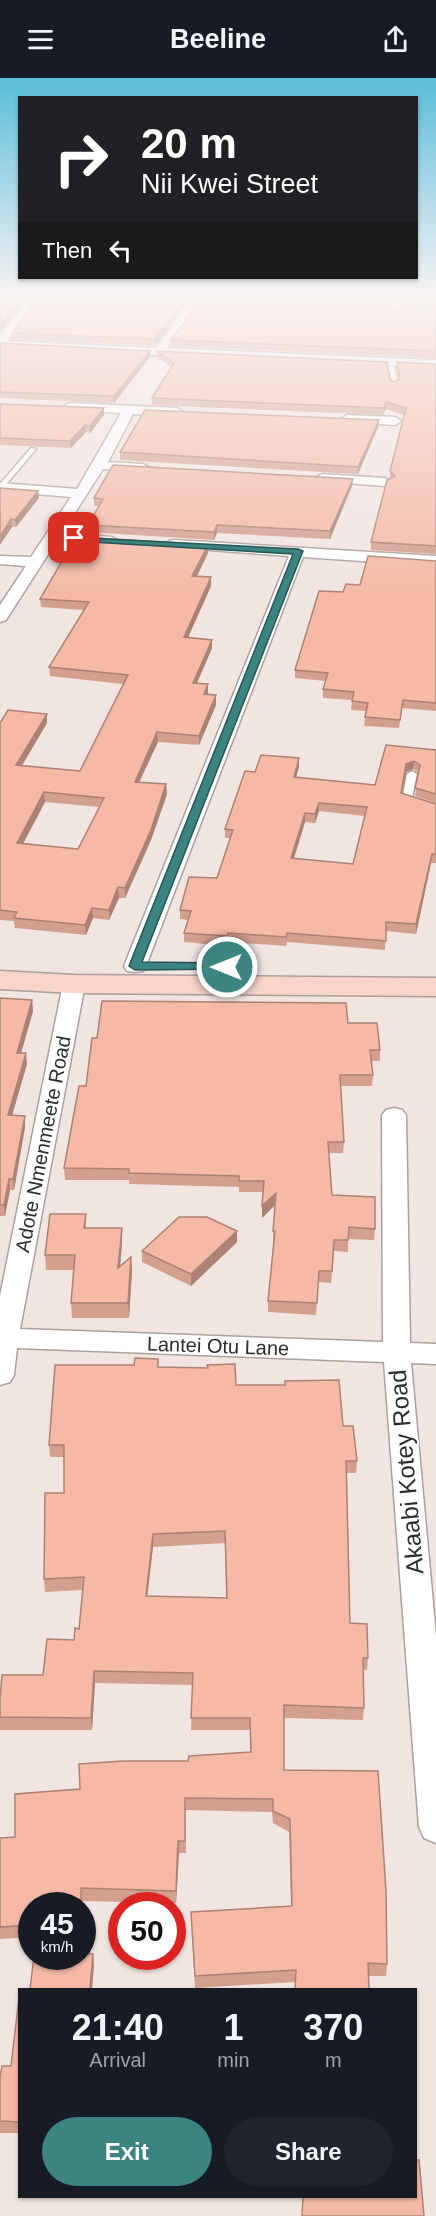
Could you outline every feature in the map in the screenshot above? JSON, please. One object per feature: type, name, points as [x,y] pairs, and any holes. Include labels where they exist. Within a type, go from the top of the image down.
[{"type":"main road","points":[[0,962],[135,966],[436,968]]},
{"type":"main road","points":[[0,980],[74,984],[436,987]]},
{"type":"street","points":[[59,406],[187,412]]},
{"type":"street","points":[[0,617],[99,465],[129,410]]},
{"type":"street","points":[[337,418],[395,421]]},
{"type":"street","points":[[99,465],[158,469]]},
{"type":"street","points":[[314,478],[385,482]]},
{"type":"street","points":[[1,487],[79,493]]},
{"type":"street","points":[[52,537],[122,541]]},
{"type":"street","points":[[158,543],[436,561]]},
{"type":"street","points":[[135,966],[298,551]]},
{"type":"street","points":[[0,560],[35,562]]},
{"type":"street","name":"Adote Nmenmeete Road","points":[[0,1375],[2,1338],[74,984]]},
{"type":"street","name":"Akaabi Kotey Road","points":[[394,1115],[397,1353],[436,1827]]},
{"type":"street","name":"Lantei Otu Lane","points":[[2,1338],[436,1354]]},
{"type":"lane","points":[[1,487],[33,449]]},
{"type":"lane","points":[[412,774],[407,801],[436,808]]},
{"type":"building","points":[[153,396],[436,396],[436,546],[371,542],[387,480],[395,476],[390,471],[406,408],[386,402],[384,408],[152,398]]},
{"type":"building","points":[[0,404],[104,408],[90,426],[85,425],[70,441],[0,438]]},
{"type":"building","points":[[145,410],[379,420],[358,467],[120,452]]},
{"type":"building","points":[[113,465],[353,479],[330,531],[217,525],[214,532],[88,525],[103,499],[94,498]]},
{"type":"building","points":[[0,488],[38,491],[15,520],[11,519],[0,537]]},
{"type":"building","points":[[80,537],[208,545],[192,576],[211,577],[184,637],[212,640],[193,683],[208,684],[204,694],[216,695],[199,736],[157,732],[135,782],[166,784],[151,830],[125,888],[118,887],[109,910],[92,908],[85,925],[14,918],[17,912],[0,910],[0,723],[8,710],[47,714],[16,765],[80,771],[128,675],[49,667],[89,602],[40,599],[73,542],[77,542]],"holes":[[[44,792],[104,798],[78,849],[17,843]]]},
{"type":"building","points":[[368,556],[436,561],[436,703],[403,700],[400,720],[365,717],[368,703],[352,701],[354,692],[323,689],[328,673],[295,670],[319,591],[343,592],[346,584],[360,585]]},
{"type":"building","points":[[386,745],[436,750],[436,794],[415,788],[420,765],[414,761],[406,764],[401,793],[436,804],[436,854],[432,854],[416,924],[386,922],[386,941],[287,933],[286,937],[184,933],[191,911],[180,910],[189,877],[217,878],[233,830],[225,829],[245,771],[255,772],[261,755],[299,758],[294,777],[375,785]],"holes":[[[319,803],[367,807],[353,864],[291,858],[305,813],[315,814]]]},
{"type":"building","points":[[0,998],[32,1000],[17,1053],[26,1053],[8,1115],[25,1116],[13,1179],[9,1179],[4,1205],[0,1205]]},
{"type":"building","points":[[102,1001],[346,1003],[348,1023],[377,1023],[380,1050],[370,1050],[373,1075],[340,1075],[344,1142],[328,1142],[332,1195],[375,1197],[375,1229],[349,1227],[348,1240],[334,1240],[332,1271],[319,1271],[317,1303],[268,1301],[275,1231],[273,1231],[276,1193],[262,1206],[264,1181],[239,1181],[239,1176],[129,1173],[129,1169],[64,1168],[79,1086],[86,1086],[92,1038],[97,1038]]},
{"type":"building","points":[[50,1214],[86,1214],[84,1228],[122,1228],[118,1268],[131,1257],[128,1303],[71,1303],[75,1255],[45,1255]]},
{"type":"building","points":[[179,1217],[207,1217],[237,1231],[191,1274],[142,1251]]},
{"type":"building","points":[[135,1358],[158,1359],[158,1367],[208,1368],[207,1365],[235,1364],[236,1385],[285,1385],[285,1381],[339,1380],[343,1426],[353,1426],[357,1461],[346,1461],[350,1623],[367,1624],[368,1658],[363,1658],[364,1708],[284,1705],[284,1770],[378,1771],[386,1891],[387,1964],[368,1963],[369,1988],[295,1988],[296,1970],[195,1976],[191,1912],[292,1906],[290,1819],[273,1811],[273,1799],[185,1798],[185,1841],[178,1841],[176,1891],[81,1888],[81,1892],[18,1892],[18,1926],[0,1927],[0,1838],[15,1837],[15,1794],[80,1789],[79,1764],[188,1761],[189,1756],[251,1752],[250,1718],[191,1718],[193,1673],[94,1671],[91,1718],[0,1717],[2,1675],[43,1675],[47,1639],[74,1640],[75,1628],[79,1629],[84,1577],[44,1579],[45,1493],[64,1493],[64,1445],[49,1445],[55,1365],[134,1365]],"holes":[[[225,1531],[227,1598],[146,1596],[153,1534]]]},
{"type":"building","points":[[32,1970],[92,1970],[90,1988],[30,1988]]},
{"type":"building","points":[[18,2006],[18,2122],[0,2121],[2,2066],[11,2066]]},
{"type":"building","points":[[417,2160],[419,2160],[424,2216],[302,2216],[303,2198],[417,2198]]},
{"type":"route","points":[[74,538],[298,551],[135,966],[227,967]]}]
